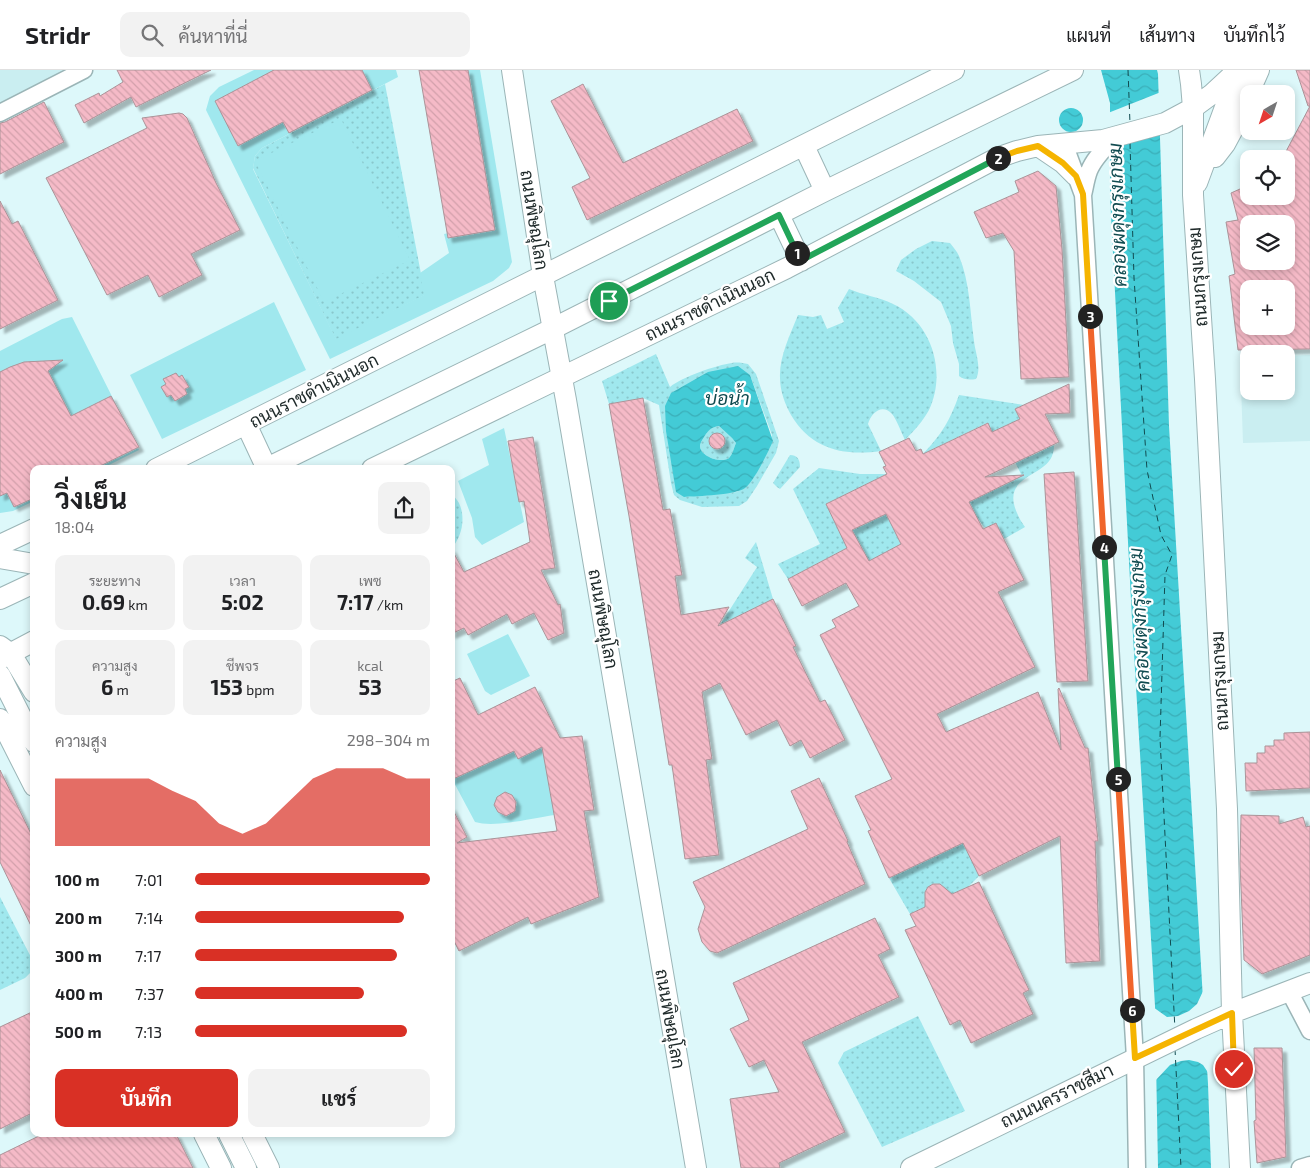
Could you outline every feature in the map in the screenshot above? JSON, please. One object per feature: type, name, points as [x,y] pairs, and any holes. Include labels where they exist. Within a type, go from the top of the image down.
[{"type":"main road","name":"ถนนพิษณุโลก","points":[[512,70],[543,276],[696,1168]]},
{"type":"main road","name":"ถนนราชดำเนินนอก","points":[[164,465],[954,70]]},
{"type":"main road","points":[[272,465],[552,329],[826,191],[1073,70]]},
{"type":"main road","name":"ถนนราชดำเนินนอก","points":[[380,465],[800,261],[997,158],[1038,146],[1061,143],[1105,144],[1164,128],[1212,94],[1238,70]]},
{"type":"main road","name":"ถนนกรุงเกษม","points":[[1193,195],[1238,70]]},
{"type":"main road","points":[[1203,169],[1225,144],[1259,70]]},
{"type":"main road","name":"ถนนกรุงเกษม","points":[[1192,75],[1193,195],[1205,379],[1227,809],[1224,1016],[1240,1168]]},
{"type":"main road","points":[[1164,128],[1183,140],[1193,151]]},
{"type":"main road","points":[[804,146],[826,191]]},
{"type":"main road","points":[[1038,146],[1063,163],[1080,185]]},
{"type":"main road","points":[[779,215],[800,261]]},
{"type":"main road","points":[[246,424],[265,465]]},
{"type":"main road","points":[[1,547],[30,531]]},
{"type":"main road","points":[[1,547],[30,562]]},
{"type":"main road","points":[[0,599],[30,585]]},
{"type":"main road","points":[[30,643],[4,653],[30,679]]},
{"type":"main road","points":[[0,674],[30,734]]},
{"type":"main road","points":[[0,719],[27,756],[30,769]]},
{"type":"main road","name":"ถนนนครราชสีมา","points":[[911,1168],[1224,1016],[1310,983]]},
{"type":"main road","points":[[206,1137],[221,1168]]},
{"type":"main road","points":[[230,1137],[246,1168]]},
{"type":"main road","points":[[254,1137],[269,1168]]},
{"type":"street","points":[[0,113],[84,70]]},
{"type":"street","points":[[1061,143],[1068,154],[1080,185],[1144,1054],[1137,1168]]},
{"type":"street","points":[[1080,185],[1105,144]]},
{"type":"street","points":[[1289,991],[1310,1031]]},
{"type":"street","points":[[1300,1168],[1310,1165]]},
{"type":"shaded area","points":[[0,70],[69,70],[0,105]]},
{"type":"shaded area","points":[[254,70],[396,70],[398,77],[262,148],[255,156],[253,169],[336,339],[424,295],[420,273],[449,253],[444,234],[489,225],[462,70],[480,70],[512,262],[509,268],[493,281],[330,359],[206,110],[210,96],[219,87]]},
{"type":"shaded area","points":[[385,84],[425,295],[336,340],[253,168],[255,156],[262,148]]},
{"type":"shaded area","points":[[341,119],[410,260],[324,302],[255,161]]},
{"type":"shaded area","points":[[932,241],[950,243],[958,254],[963,266],[968,287],[978,365],[976,379],[967,379],[959,376],[959,364],[953,343],[951,326],[941,302],[914,281],[896,271],[901,260],[916,249]]},
{"type":"shaded area","points":[[849,289],[893,304],[906,312],[918,323],[926,335],[936,365],[934,395],[929,410],[905,440],[895,419],[888,411],[881,409],[872,416],[868,424],[881,451],[842,451],[819,443],[799,427],[785,402],[781,388],[781,362],[798,315],[813,317],[821,315],[827,329],[844,322],[838,308]]},
{"type":"shaded area","points":[[274,302],[306,370],[162,439],[130,375]]},
{"type":"shaded area","points":[[72,317],[139,450],[109,465],[30,465],[30,503],[13,511],[0,513],[0,351],[62,319]]},
{"type":"shaded area","points":[[656,354],[670,387],[700,372],[718,366],[734,363],[748,364],[756,374],[779,441],[776,453],[747,501],[739,506],[702,507],[680,500],[674,495],[671,483],[659,405],[643,398],[609,404],[602,381]],"holes":[[[708,372],[750,375],[772,435],[770,447],[754,477],[737,492],[684,497]]]},
{"type":"shaded area","points":[[1310,355],[1310,441],[1243,443],[1242,400],[1295,400],[1295,356]]},
{"type":"shaded area","points":[[959,395],[1024,405],[1015,409],[1020,419],[992,432],[987,423],[923,454],[945,426]]},
{"type":"shaded area","points":[[719,426],[736,443],[729,458],[725,460],[707,456],[703,453],[700,445],[711,428]]},
{"type":"shaded area","points":[[504,428],[524,522],[482,545],[475,537],[472,518],[458,481],[489,465],[482,439]]},
{"type":"shaded area","points":[[1054,445],[1049,461],[1019,483],[1015,491],[1013,500],[1017,513],[1025,527],[1004,539],[996,523],[985,528],[977,518],[965,493],[981,496],[1022,476],[1010,452],[1029,457]]},
{"type":"shaded area","points":[[790,455],[798,458],[800,467],[780,489],[773,483]]},
{"type":"shaded area","points":[[819,468],[860,474],[887,474],[826,504],[841,535],[902,505],[893,527],[901,545],[869,561],[858,542],[788,579],[778,564],[820,544],[793,489]]},
{"type":"shaded area","points":[[455,498],[459,503],[462,515],[462,527],[455,544]]},
{"type":"shaded area","points":[[756,542],[773,599],[720,625],[757,567],[745,558]]},
{"type":"shaded area","points":[[508,634],[530,676],[491,695],[485,691],[467,654]]},
{"type":"shaded area","points":[[542,731],[554,815],[493,824],[475,822],[455,784],[455,775]]},
{"type":"shaded area","points":[[963,843],[979,876],[968,887],[949,895],[941,885],[931,885],[925,892],[929,905],[910,914],[889,878]]},
{"type":"shaded area","points":[[0,897],[30,955],[30,973],[25,978],[0,990]]},
{"type":"shaded area","points":[[918,1016],[965,1111],[882,1147],[838,1063],[844,1052]]},
{"type":"water","name":"คลองผดุงกรุงเกษม","points":[[1101,70],[1157,70],[1158,74],[1169,426],[1208,1084],[1211,1168],[1158,1168],[1155,1006],[1110,196],[1110,103]]},
{"type":"water","points":[[1071,108],[1080,111],[1083,120],[1080,129],[1071,132],[1062,129],[1059,120],[1062,111]]},
{"type":"water","name":"บ่อน้ำ","points":[[738,366],[750,375],[773,441],[757,473],[745,488],[726,494],[684,497],[676,492],[666,431],[665,406],[671,393],[708,372]],"holes":[[[719,426],[736,443],[729,458],[725,460],[711,458],[703,453],[701,449],[700,445],[703,438],[711,428]]]},
{"type":"pier","points":[[1161,92],[1162,133],[1109,148],[1108,113]]},
{"type":"pier","points":[[1204,989],[1209,1074],[1203,1065],[1198,1062],[1181,1061],[1170,1065],[1155,1081],[1153,1007],[1167,1017],[1178,1016],[1189,1011],[1197,1004]]},
{"type":"building","points":[[117,70],[211,70],[136,107],[131,97],[84,123],[75,105],[99,93],[100,96],[123,82]]},
{"type":"building","points":[[274,70],[362,70],[372,90],[289,133],[283,122],[238,146],[215,101]]},
{"type":"building","points":[[419,70],[468,70],[495,230],[448,238]]},
{"type":"building","points":[[1296,70],[1310,70],[1310,106],[1308,106]]},
{"type":"building","points":[[583,84],[623,163],[737,109],[753,141],[587,220],[572,187],[590,178],[551,101]]},
{"type":"building","points":[[44,102],[64,142],[0,174],[0,123]]},
{"type":"building","points":[[1310,106],[1310,349],[1295,349],[1295,345],[1240,345],[1240,350],[1238,350],[1229,276],[1235,274],[1226,222],[1238,220],[1231,193],[1240,189],[1240,205],[1295,205],[1295,150],[1287,150],[1292,140],[1295,140],[1295,134]]},
{"type":"building","points":[[179,113],[187,118],[216,183],[240,230],[191,254],[202,275],[159,297],[148,275],[107,295],[46,178],[147,128],[142,118]]},
{"type":"building","points":[[1038,171],[1056,186],[1062,249],[1069,377],[1021,379],[1014,251],[1003,233],[986,238],[974,212],[1019,192],[1015,181]]},
{"type":"building","points":[[0,201],[12,224],[18,221],[58,300],[0,329]]},
{"type":"building","points":[[63,360],[48,371],[71,416],[111,396],[139,447],[102,465],[30,465],[30,500],[14,507],[7,493],[0,496],[0,372],[24,362]]},
{"type":"building","points":[[176,373],[179,377],[182,375],[189,387],[185,389],[187,394],[175,401],[171,395],[167,397],[161,387],[166,384],[163,379]]},
{"type":"building","points":[[1069,384],[1070,413],[1045,414],[1059,442],[985,477],[1024,475],[969,502],[983,529],[996,523],[1024,580],[998,592],[1035,667],[937,714],[946,732],[1038,692],[1061,750],[1059,688],[1085,748],[1088,748],[1098,841],[1095,841],[1100,961],[1066,963],[1060,836],[979,876],[963,843],[889,878],[868,831],[871,830],[855,796],[892,779],[820,635],[836,627],[832,620],[859,606],[846,583],[802,606],[788,579],[847,548],[826,504],[887,474],[883,467],[886,466],[879,452],[909,438],[916,451],[921,449],[923,454],[988,423],[992,432],[1020,419],[1015,409]],"holes":[[[886,514],[901,544],[869,561],[852,530]]]},
{"type":"building","points":[[643,398],[663,510],[670,509],[682,575],[675,576],[681,615],[729,607],[718,626],[773,599],[796,646],[793,647],[820,702],[825,700],[845,740],[810,758],[801,740],[790,746],[777,720],[746,735],[720,683],[702,692],[712,759],[706,760],[719,855],[685,859],[672,765],[669,765],[609,404]]},
{"type":"building","points":[[717,433],[723,435],[725,441],[723,447],[717,449],[711,447],[709,441],[711,435]]},
{"type":"building","points":[[533,437],[555,568],[541,570],[558,605],[560,604],[564,633],[548,640],[534,613],[512,624],[507,614],[468,635],[464,628],[455,632],[455,555],[464,572],[530,542],[524,501],[519,502],[508,441]]},
{"type":"building","points":[[1074,472],[1088,681],[1057,682],[1044,474]]},
{"type":"building","points":[[460,678],[478,715],[535,687],[560,738],[582,736],[594,810],[584,811],[599,897],[531,924],[528,917],[459,951],[455,943],[455,814],[467,837],[457,843],[557,831],[542,747],[518,759],[514,751],[455,778],[455,680]]},
{"type":"building","points":[[1310,732],[1310,788],[1246,791],[1245,763],[1257,763],[1257,753],[1265,753],[1265,746],[1274,746],[1274,740],[1284,740],[1284,733]]},
{"type":"building","points":[[0,770],[30,832],[30,924],[0,862]]},
{"type":"building","points":[[819,778],[848,841],[865,884],[717,953],[710,951],[702,942],[698,929],[705,907],[693,882],[808,829],[791,791]]},
{"type":"building","points":[[505,792],[512,795],[516,802],[515,811],[506,816],[498,812],[494,805],[497,797]]},
{"type":"building","points":[[1241,815],[1279,816],[1279,824],[1303,817],[1306,827],[1310,826],[1310,955],[1262,974],[1244,960],[1240,864]]},
{"type":"building","points":[[979,882],[1029,990],[1023,993],[1033,1014],[971,1043],[960,1020],[950,1025],[905,930],[916,926],[910,914],[925,907],[925,892],[928,887],[933,884],[940,884],[952,894]]},
{"type":"building","points":[[875,918],[890,949],[878,955],[899,997],[802,1042],[845,1132],[779,1163],[780,1168],[741,1168],[730,1099],[779,1092],[764,1060],[749,1067],[730,1029],[749,1020],[733,983]]},
{"type":"building","points":[[30,1013],[30,1114],[0,1129],[0,1027]]},
{"type":"building","points":[[1254,1048],[1282,1048],[1286,1157],[1257,1163],[1254,1121],[1256,1120]]},
{"type":"building","points":[[37,1137],[178,1137],[193,1168],[0,1168],[0,1155]]},
{"type":"ferry route","points":[[1128,70],[1130,124]]},
{"type":"ferry route","points":[[1130,143],[1134,278],[1147,470],[1161,535],[1172,555],[1165,575],[1160,738],[1175,1030]]},
{"type":"ferry route","points":[[1175,1049],[1181,1168]]},
{"type":"route","points":[[609,301],[779,215],[800,261],[997,158],[1017,151],[1038,146],[1063,163],[1076,176],[1083,194],[1135,1058],[1196,1028],[1232,1013],[1234,1069]]}]
